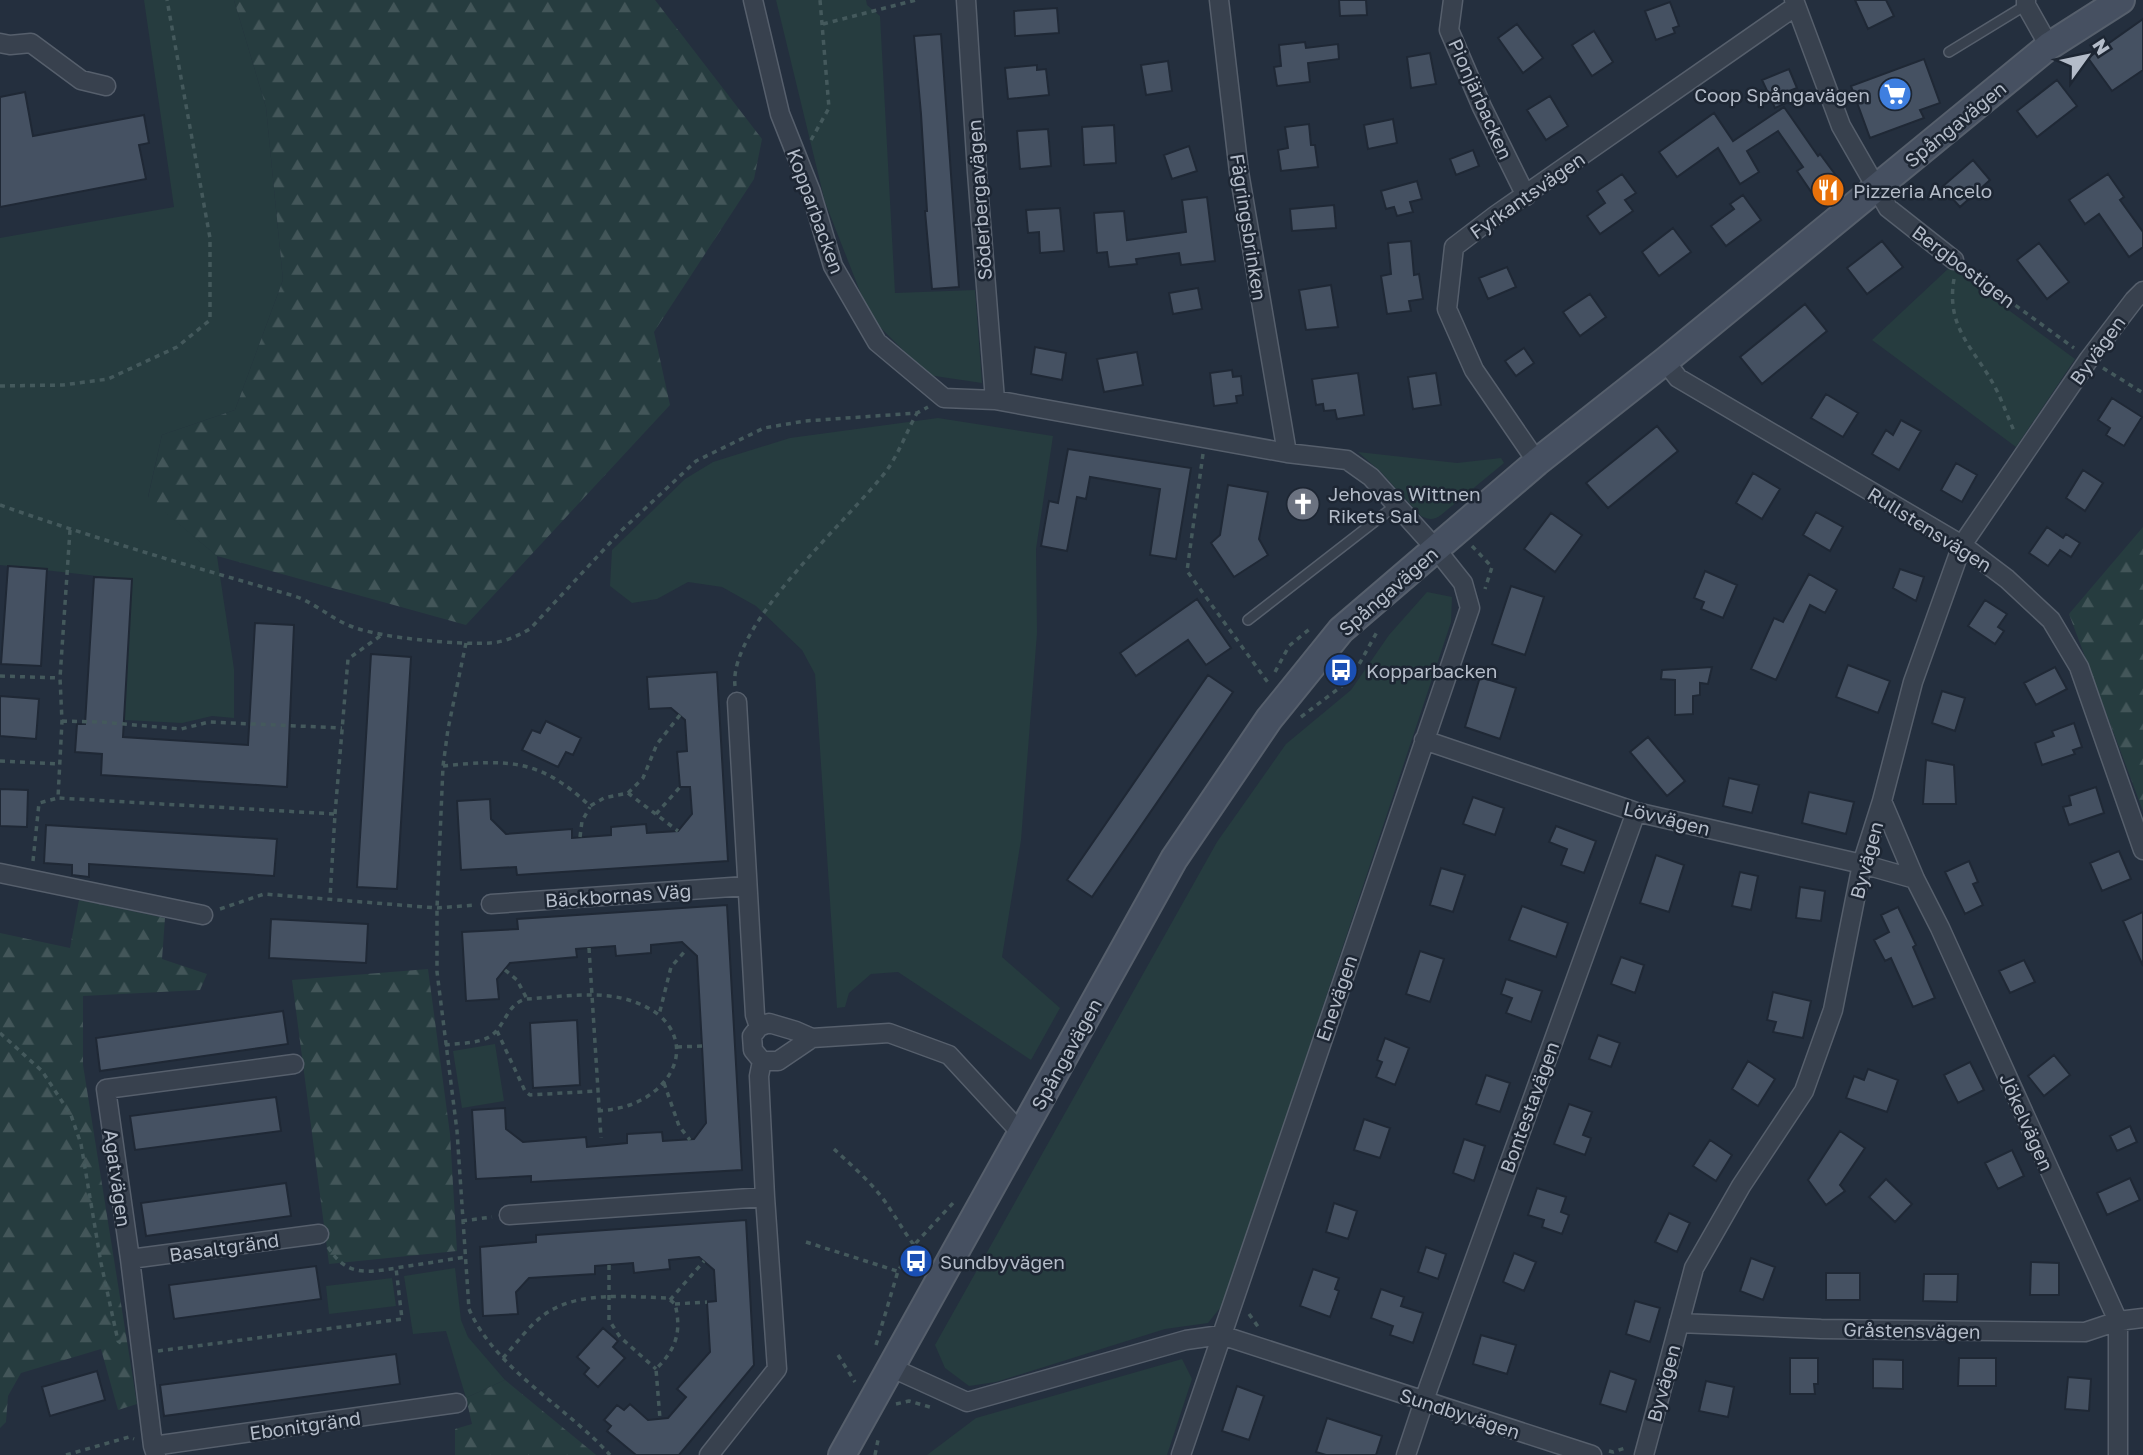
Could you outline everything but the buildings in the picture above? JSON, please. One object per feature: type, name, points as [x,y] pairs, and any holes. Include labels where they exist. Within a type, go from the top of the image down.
[{"type":"street","name":"Kopparbacken","points":[[753,0],[780,114],[811,192],[832,266],[877,342],[944,398]]},
{"type":"street","name":"Söderbergavägen","points":[[966,0],[976,172],[995,400]]},
{"type":"street","name":"Fägringsbrinken","points":[[1219,0],[1239,172],[1287,453]]},
{"type":"street","name":"Pionjärbacken","points":[[1453,0],[1449,30],[1482,107],[1526,196]]},
{"type":"street","name":"Spångavägen","points":[[842,1455],[881,1362],[1021,1133],[1174,859],[1269,719],[1341,630],[1537,462],[1665,361],[2049,46],[2121,0]]},
{"type":"street","name":"Fyrkantsvägen","points":[[1537,462],[1474,370],[1447,309],[1454,247],[1795,3]]},
{"type":"street","name":"Bergbostigen","points":[[1795,3],[1841,126],[1888,208],[1954,260]]},
{"type":"street","points":[[2026,3],[2049,46]]},
{"type":"street","points":[[0,43],[31,43],[81,80],[106,86]]},
{"type":"street","name":"Byvägen","points":[[1644,1452],[1694,1268],[1741,1186],[1804,1091],[1833,1010],[1862,864],[1882,801],[1913,682],[1962,545],[2089,359],[2143,291]]},
{"type":"street","name":"Rullstensvägen","points":[[1665,361],[1678,378],[1962,545],[2007,579],[2051,620],[2078,667],[2143,850]]},
{"type":"street","points":[[944,398],[995,400],[1287,453],[1347,460],[1371,477],[1436,549]]},
{"type":"street","name":"Enevägen","points":[[1181,1455],[1470,608],[1463,583],[1436,549]]},
{"type":"street","points":[[737,702],[746,886],[758,1027]]},
{"type":"street","name":"Lövvägen","points":[[1424,740],[1636,812],[1862,864],[1915,879]]},
{"type":"street","name":"Jökelvägen","points":[[1882,801],[1915,879],[1940,928],[2118,1321],[2118,1455]]},
{"type":"street","name":"Bontestavägen","points":[[1406,1455],[1636,812]]},
{"type":"street","points":[[0,873],[202,915]]},
{"type":"street","name":"Bäckbornas Väg","points":[[491,904],[746,886]]},
{"type":"street","points":[[709,1455],[777,1369],[759,1076],[762,1061],[754,1050],[752,1037],[758,1027],[769,1023],[812,1038],[888,1032],[948,1055],[1021,1133]]},
{"type":"street","points":[[762,1061],[778,1061],[812,1038]]},
{"type":"street","name":"Agatvägen","points":[[154,1451],[106,1089],[294,1064]]},
{"type":"street","points":[[509,1215],[765,1197]]},
{"type":"street","name":"Basaltgränd","points":[[130,1259],[319,1234]]},
{"type":"street","name":"Gråstensvägen","points":[[1679,1323],[1821,1329],[2085,1332],[2118,1321],[2143,1318]]},
{"type":"street","name":"Sundbyvägen","points":[[881,1362],[967,1402],[1186,1340],[1221,1335],[1423,1402],[1596,1452]]},
{"type":"street","name":"Ebonitgränd","points":[[154,1451],[457,1403]]},
{"type":"lane","points":[[1949,52],[2026,3]]},
{"type":"lane","points":[[1248,620],[1396,505]]},
{"type":"path","points":[[0,386],[63,385],[108,379],[177,347],[210,320],[210,238],[167,0]]},
{"type":"path","points":[[810,143],[829,108],[820,0]]},
{"type":"path","points":[[822,24],[916,0]]},
{"type":"path","points":[[1954,260],[1956,270],[1951,298],[1953,316],[1961,334],[1992,383],[2015,432]]},
{"type":"path","name":"Bergbostigen","points":[[1954,260],[2089,359],[2143,393]]},
{"type":"path","points":[[0,505],[70,530],[297,597],[352,627],[383,634],[491,643],[511,639],[530,629],[622,530],[696,461],[764,428],[804,421],[917,413],[944,398]]},
{"type":"path","points":[[737,702],[733,673],[744,644],[816,546],[888,468],[917,413]]},
{"type":"path","points":[[1206,438],[1187,571],[1269,684],[1289,646],[1320,620]]},
{"type":"path","points":[[58,798],[62,721],[60,678],[70,530]]},
{"type":"path","points":[[1469,542],[1492,567],[1483,593]]},
{"type":"path","points":[[330,898],[348,659],[383,634]]},
{"type":"path","points":[[466,643],[443,766],[437,972],[457,1131],[469,1309],[478,1329],[503,1358],[610,1455]]},
{"type":"path","points":[[0,676],[60,678]]},
{"type":"path","points":[[580,838],[582,821],[590,806],[604,798],[628,793],[643,778],[657,744],[680,715]]},
{"type":"path","points":[[62,721],[181,729],[209,722],[342,728]]},
{"type":"path","points":[[0,761],[60,764]]},
{"type":"path","points":[[443,766],[473,763],[529,767],[548,773],[568,786],[590,806]]},
{"type":"path","points":[[656,814],[680,787]]},
{"type":"path","points":[[628,793],[678,831]]},
{"type":"path","points":[[31,879],[38,803],[58,798],[335,814]]},
{"type":"path","points":[[202,915],[264,894],[437,908],[491,904]]},
{"type":"path","points":[[589,948],[601,1138]]},
{"type":"path","points":[[659,1015],[671,967],[687,948]]},
{"type":"path","points":[[505,970],[517,980],[527,999]]},
{"type":"path","points":[[445,1045],[488,1038],[497,1031],[519,1000],[592,995],[630,999],[645,1004],[673,1030],[677,1056],[671,1072],[664,1083],[641,1100],[598,1111]]},
{"type":"path","points":[[497,1031],[525,1091],[530,1095],[597,1091]]},
{"type":"path","points":[[0,1033],[42,1071],[71,1115],[81,1144],[100,1263],[118,1341],[141,1353],[402,1319],[396,1268]]},
{"type":"path","points":[[677,1047],[702,1046]]},
{"type":"path","points":[[664,1083],[679,1126],[690,1140]]},
{"type":"path","points":[[834,1149],[890,1208],[895,1221],[915,1245]]},
{"type":"path","points":[[881,1362],[898,1271],[915,1245],[961,1195]]},
{"type":"path","points":[[463,1221],[509,1215]]},
{"type":"path","points":[[319,1234],[336,1260],[356,1271],[372,1272],[466,1257]]},
{"type":"path","points":[[806,1242],[898,1271]]},
{"type":"path","points":[[670,1300],[704,1261]]},
{"type":"path","points":[[609,1265],[609,1320],[620,1337],[656,1369],[660,1419]]},
{"type":"path","points":[[503,1358],[547,1312],[564,1304],[609,1297],[670,1300],[675,1304],[707,1302]]},
{"type":"path","points":[[656,1369],[671,1354],[678,1331],[675,1304]]},
{"type":"path","points":[[1249,1304],[1249,1315],[1260,1330]]},
{"type":"path","points":[[838,1355],[853,1376],[858,1389],[863,1380]]},
{"type":"path","points":[[891,1405],[909,1401],[940,1410]]},
{"type":"path","points":[[66,1455],[129,1437],[154,1451]]},
{"type":"path","points":[[1596,1452],[1613,1452],[1633,1445],[1644,1452]]},
{"type":"green space","points":[[144,0],[234,0],[266,107],[283,280],[235,410],[162,435],[148,497],[217,556],[234,669],[234,718],[212,716],[182,723],[124,720],[132,580],[0,565],[0,238],[174,207]]},
{"type":"green space","points":[[234,0],[655,0],[762,139],[754,179],[654,332],[670,405],[466,625],[217,556],[148,498],[162,435],[235,410],[283,280],[266,107]]},
{"type":"green space","points":[[776,0],[866,0],[867,5],[880,16],[895,293],[975,290],[982,383],[928,375],[870,317],[825,202]]},
{"type":"green space","points":[[1950,267],[2075,359],[2016,447],[1872,340]]},
{"type":"green space","points":[[938,418],[1053,436],[1036,549],[1037,633],[1021,840],[1002,957],[1060,1008],[1031,1060],[898,972],[871,974],[849,993],[845,1007],[837,1008],[815,674],[802,650],[756,606],[722,587],[688,582],[657,599],[632,603],[610,586],[612,550],[685,479],[713,462],[790,438]]},
{"type":"green space","points":[[1358,452],[1457,463],[1501,458],[1504,463],[1441,515],[1429,519],[1421,516],[1381,472]]},
{"type":"green space","points":[[2143,527],[2143,811],[2069,614]]},
{"type":"green space","points":[[1427,592],[1452,597],[1451,622],[1224,1303],[1208,1323],[1165,1329],[996,1382],[969,1386],[945,1368],[935,1345],[1217,842],[1286,744],[1351,690],[1389,635]]},
{"type":"green space","points":[[79,900],[165,918],[162,959],[207,974],[200,990],[83,996],[83,1065],[137,1404],[118,1410],[101,1349],[21,1373],[8,1396],[6,1422],[0,1428],[0,933],[70,948]]},
{"type":"green space","points":[[428,969],[450,1134],[457,1251],[329,1264],[292,980]]},
{"type":"green space","points":[[495,1044],[504,1101],[462,1108],[453,1051]]},
{"type":"green space","points":[[455,1268],[461,1320],[468,1337],[505,1380],[466,1398],[446,1331],[413,1334],[404,1276]]},
{"type":"green space","points":[[392,1278],[396,1306],[329,1314],[326,1286]]},
{"type":"green space","points":[[1182,1359],[1192,1379],[1167,1455],[927,1455],[976,1418]]},
{"type":"green space","points":[[505,1380],[596,1455],[455,1455],[455,1429],[472,1424],[466,1398]]},
{"type":"place","name":"Coop Spångavägen","points":[[1895,94]]},
{"type":"place","name":"Pizzeria Ancelo","points":[[1828,190]]},
{"type":"place","name":"Jehovas Wittnen Rikets Sal","points":[[1303,504]]},
{"type":"place","name":"Kopparbacken","points":[[1341,670]]},
{"type":"place","name":"Sundbyvägen","points":[[916,1261]]}]
